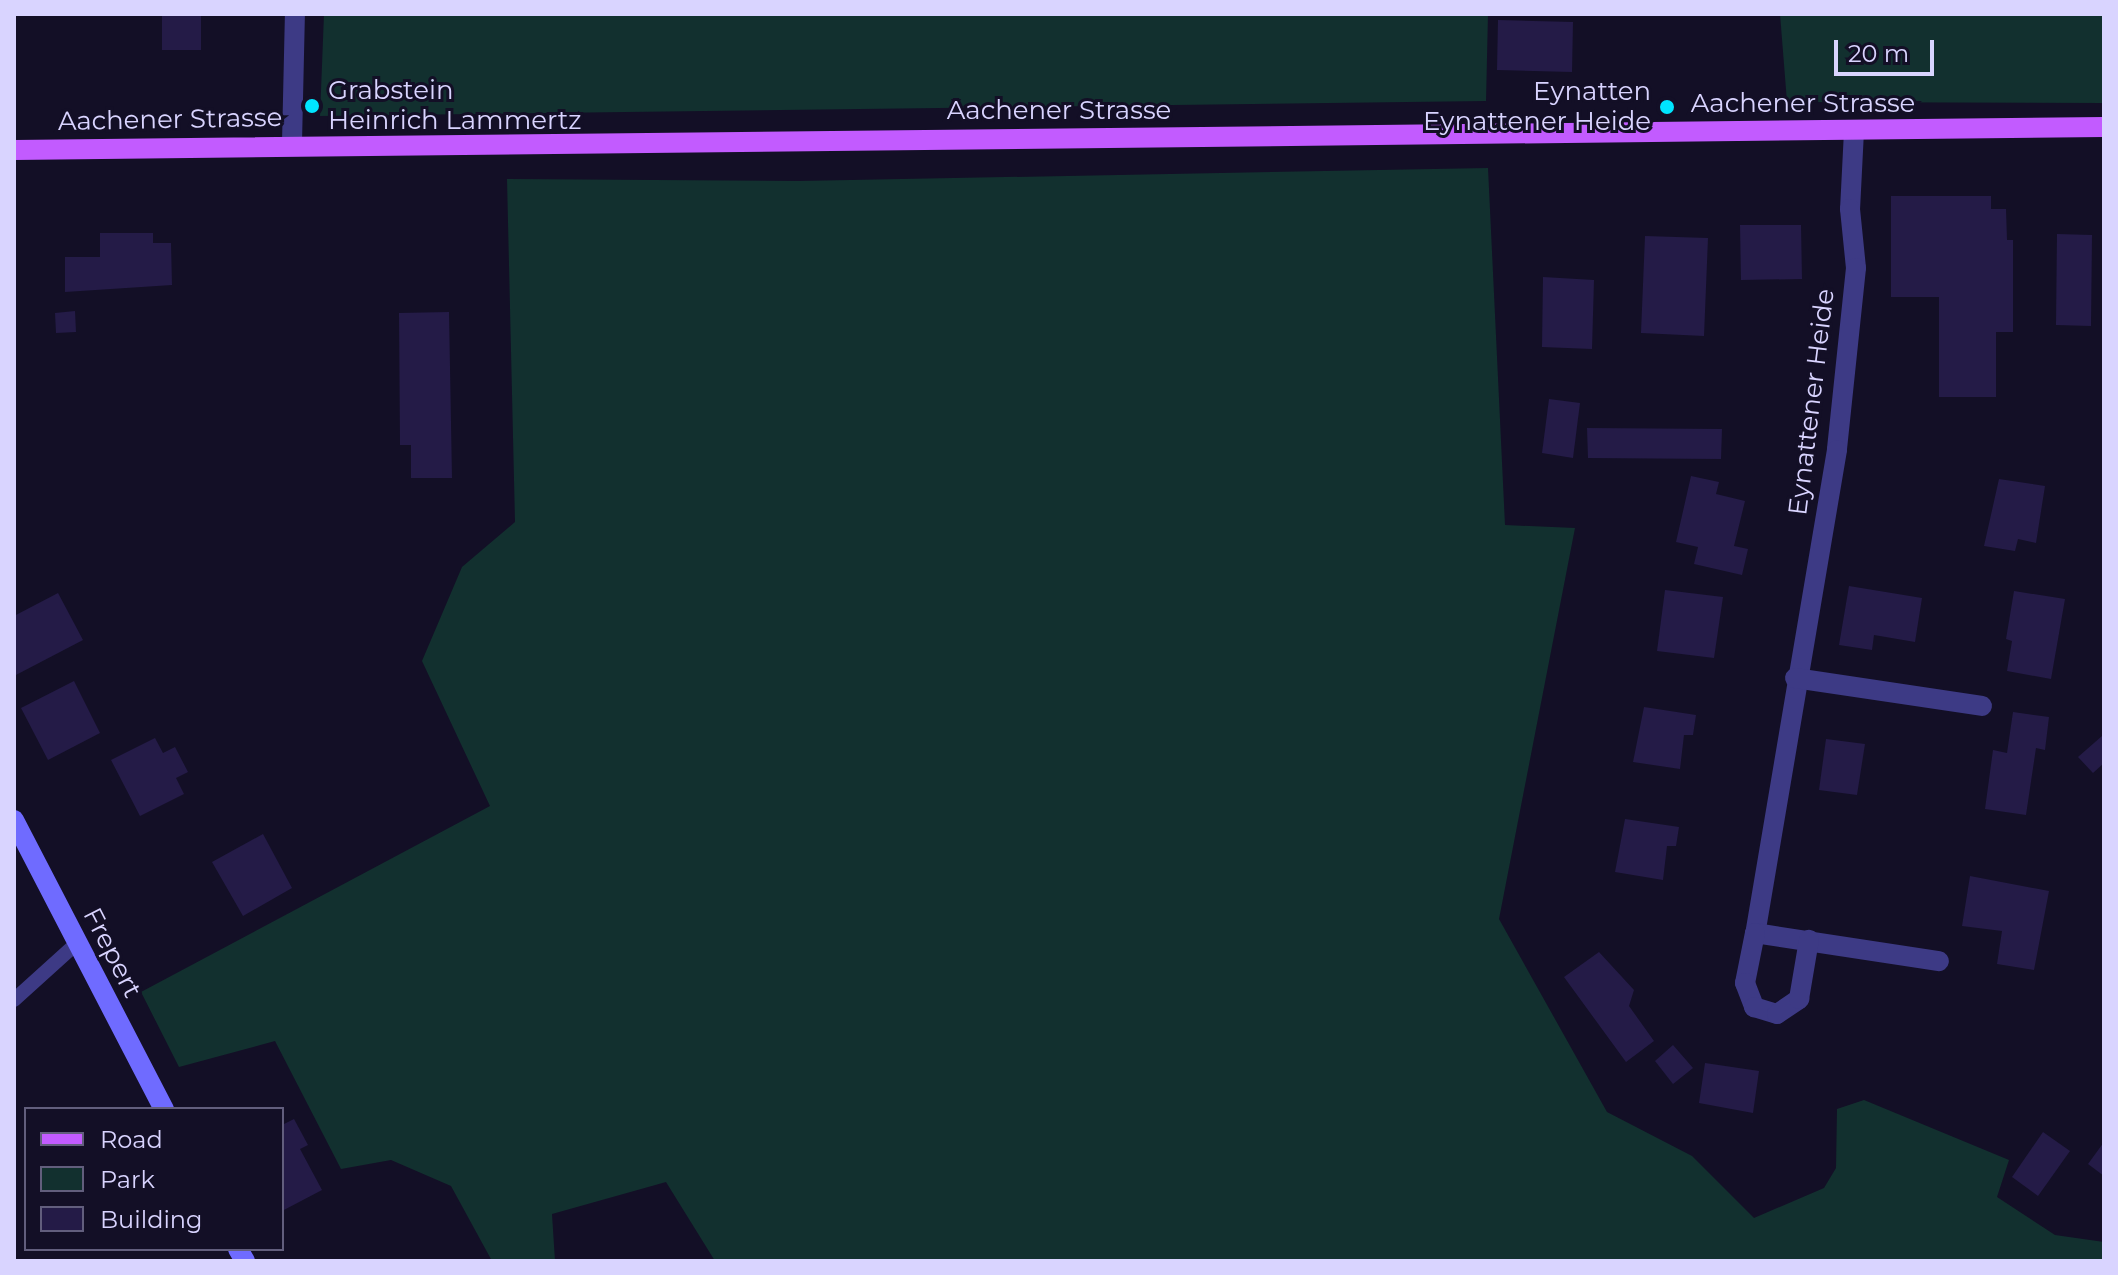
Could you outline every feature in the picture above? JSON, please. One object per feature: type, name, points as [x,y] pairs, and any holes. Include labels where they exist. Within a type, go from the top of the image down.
[{"type":"main road","name":"Aachener Strasse","points":[[14,150],[292,143],[2104,127]]},
{"type":"street","points":[[292,143],[295,14]]},
{"type":"street","name":"Eynattener Heide","points":[[1809,940],[1799,999],[1777,1014],[1754,1007],[1745,983],[1795,678],[1837,450],[1856,268],[1850,209],[1854,131]]},
{"type":"street","points":[[1795,678],[1982,706]]},
{"type":"street","name":"Frepert","points":[[14,820],[163,1107]]},
{"type":"street","points":[[1755,933],[1939,961]]},
{"type":"lane","points":[[14,1000],[77,943]]},
{"type":"green space","points":[[324,14],[1488,14],[1486,101],[320,116]]},
{"type":"green space","points":[[1780,14],[2104,14],[2104,103],[1787,102]]},
{"type":"green space","points":[[1488,168],[1505,525],[1575,528],[1499,919],[1607,1112],[1692,1156],[1754,1218],[1824,1188],[1836,1168],[1837,1109],[1864,1100],[2009,1160],[1997,1197],[2055,1235],[2104,1242],[2104,1261],[715,1261],[666,1182],[552,1214],[555,1261],[492,1261],[451,1186],[391,1160],[341,1169],[275,1041],[179,1067],[141,992],[490,806],[422,661],[462,567],[515,522],[507,179],[799,181]]},
{"type":"building","points":[[162,14],[201,14],[201,50],[162,50]]},
{"type":"building","points":[[1498,20],[1573,22],[1572,72],[1497,70]]},
{"type":"building","points":[[1891,196],[1991,196],[1991,209],[2006,209],[2007,240],[2013,240],[2013,332],[1996,332],[1996,397],[1939,397],[1939,297],[1891,297]]},
{"type":"building","points":[[1740,225],[1801,225],[1802,279],[1741,280]]},
{"type":"building","points":[[100,233],[153,233],[153,243],[171,243],[172,285],[65,292],[65,257],[100,257]]},
{"type":"building","points":[[2057,234],[2092,235],[2091,326],[2056,325]]},
{"type":"building","points":[[1645,236],[1708,238],[1704,336],[1641,333]]},
{"type":"building","points":[[1543,277],[1594,280],[1592,349],[1542,347]]},
{"type":"building","points":[[75,311],[76,332],[56,333],[55,313]]},
{"type":"building","points":[[449,312],[452,478],[411,478],[411,445],[400,445],[399,313]]},
{"type":"building","points":[[1549,399],[1580,403],[1573,458],[1542,453]]},
{"type":"building","points":[[1587,428],[1722,429],[1721,459],[1588,458]]},
{"type":"building","points":[[1691,476],[1719,482],[1716,494],[1745,501],[1734,546],[1748,549],[1742,575],[1694,564],[1698,547],[1676,542]]},
{"type":"building","points":[[1999,479],[2045,486],[2036,543],[2018,539],[2015,551],[1984,546]]},
{"type":"building","points":[[1849,586],[1922,598],[1915,642],[1874,635],[1872,650],[1839,645]]},
{"type":"building","points":[[1665,590],[1723,597],[1714,658],[1657,651]]},
{"type":"building","points":[[2014,591],[2065,599],[2051,679],[2007,671],[2012,641],[2006,639]]},
{"type":"building","points":[[58,593],[83,640],[14,676],[14,616]]},
{"type":"building","points":[[74,681],[100,733],[48,760],[21,708]]},
{"type":"building","points":[[1644,707],[1696,715],[1693,735],[1684,735],[1680,769],[1633,762]]},
{"type":"building","points":[[2013,712],[2049,717],[2045,750],[2036,748],[2026,815],[1985,809],[1993,750],[2007,753]]},
{"type":"building","points":[[2102,736],[2104,763],[2093,773],[2078,757]]},
{"type":"building","points":[[155,738],[163,753],[175,747],[188,772],[176,778],[184,794],[140,816],[111,760]]},
{"type":"building","points":[[1826,739],[1865,744],[1857,795],[1819,790]]},
{"type":"building","points":[[1625,819],[1679,827],[1676,846],[1667,846],[1663,880],[1615,872]]},
{"type":"building","points":[[263,834],[292,888],[243,916],[212,862]]},
{"type":"building","points":[[1970,876],[2049,891],[2034,970],[1997,964],[2002,931],[1962,926]]},
{"type":"building","points":[[1599,952],[1634,990],[1629,1006],[1654,1041],[1626,1062],[1564,977]]},
{"type":"building","points":[[1673,1045],[1693,1068],[1673,1084],[1655,1061]]},
{"type":"building","points":[[1705,1063],[1759,1071],[1753,1113],[1699,1103]]},
{"type":"building","points":[[294,1119],[308,1145],[300,1149],[322,1190],[284,1210],[284,1124]]},
{"type":"building","points":[[2043,1132],[2070,1151],[2038,1196],[2012,1177]]},
{"type":"building","points":[[2104,1142],[2104,1176],[2088,1164]]},
{"type":"place","name":"Grabstein Heinrich Lammertz","points":[[312,106]]},
{"type":"place","name":"Eynatten Eynattener Heide","points":[[1667,107]]}]
